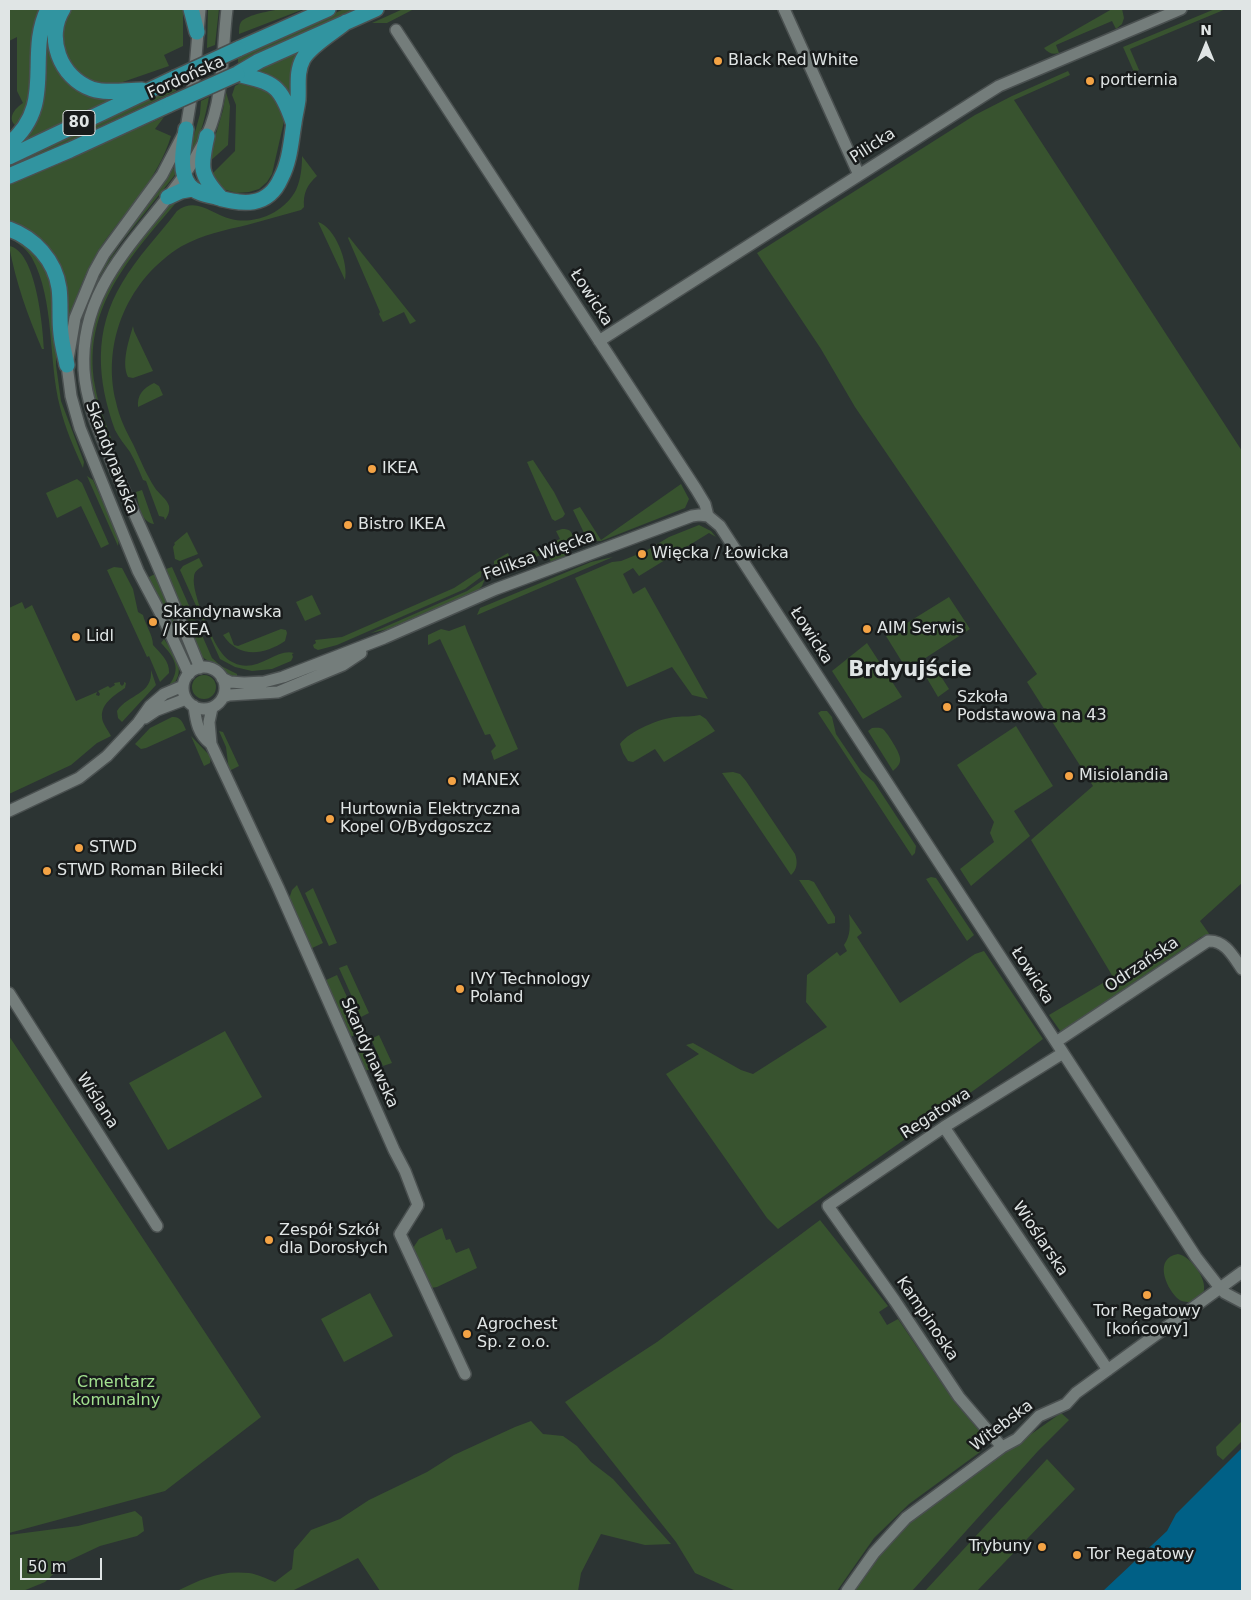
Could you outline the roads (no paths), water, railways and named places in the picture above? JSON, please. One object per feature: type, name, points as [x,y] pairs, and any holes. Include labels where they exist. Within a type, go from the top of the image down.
[{"type":"main road","points":[[9,144],[26,126],[34,108],[37,95],[41,33],[48,9]]},
{"type":"main road","points":[[63,9],[55,30],[56,46],[60,61],[73,78],[84,85],[99,90],[149,90]]},
{"type":"main road","points":[[191,9],[197,32]]},
{"type":"main road","name":"Fordońska","points":[[9,157],[149,90],[328,9]]},
{"type":"main road","name":"Fordońska","points":[[9,176],[70,150],[237,74],[259,61],[376,9]]},
{"type":"main road","points":[[168,197],[181,191],[192,189],[234,203],[249,203],[265,197],[276,188],[282,178],[287,161],[298,101],[299,69],[303,59],[312,49],[346,22]]},
{"type":"main road","points":[[237,74],[262,80],[274,86],[282,94],[294,123]]},
{"type":"main road","points":[[186,129],[183,162],[184,174],[192,189]]},
{"type":"main road","points":[[207,136],[202,155],[202,169],[208,183],[222,199]]},
{"type":"main road","points":[[9,229],[26,237],[36,245],[52,265],[58,283],[60,334],[67,365]]},
{"type":"street","name":"Skandynawska","points":[[188,674],[164,620],[138,571],[80,428],[70,396],[67,365],[75,318],[94,272],[104,254],[162,176],[186,129],[194,80],[200,9]]},
{"type":"street","name":"Skandynawska","points":[[200,668],[97,427],[88,398],[84,370],[84,352],[89,319],[100,290],[127,248],[184,174],[207,136],[218,98],[228,9]]},
{"type":"street","points":[[784,9],[859,175]]},
{"type":"street","name":"Pilicka","points":[[599,341],[1000,86],[1180,9]]},
{"type":"street","name":"Łowicka","points":[[396,30],[696,489],[707,507],[708,516],[720,526],[1196,1258],[1225,1293],[1242,1302]]},
{"type":"street","name":"Feliksa Więcka","points":[[222,678],[230,682],[244,684],[264,682],[283,677],[384,638],[496,589],[692,516],[708,516]]},
{"type":"street","name":"Feliksa Więcka","points":[[223,697],[278,692],[343,665],[384,638]]},
{"type":"street","points":[[9,811],[79,778],[107,756],[160,697],[183,686],[188,674],[200,668],[213,669],[222,678],[225,692],[218,704],[212,708],[204,709],[190,703],[157,710],[138,723]]},
{"type":"street","points":[[183,686],[190,703]]},
{"type":"street","name":"Skandynawska","points":[[190,703],[202,737],[211,744]]},
{"type":"street","name":"Skandynawska","points":[[212,708],[209,722],[211,744],[278,886],[405,1171],[418,1205],[400,1234],[466,1374]]},
{"type":"street","name":"Odrzańska","points":[[1056,1042],[1208,941],[1214,940],[1225,945],[1242,969]]},
{"type":"street","name":"Wiślana","points":[[9,993],[157,1226]]},
{"type":"street","name":"Regatowa","points":[[828,1206],[944,1127],[1063,1053]]},
{"type":"street","name":"Wioślarska","points":[[944,1127],[1108,1370]]},
{"type":"street","name":"Kampinoska","points":[[828,1206],[895,1301],[959,1397],[1002,1447]]},
{"type":"street","name":"Witebska","points":[[847,1591],[874,1553],[906,1518],[1002,1447],[1017,1439],[1039,1416],[1066,1404],[1076,1393],[1242,1272]]},
{"type":"water","points":[[1242,1448],[1242,1591],[1103,1591],[1167,1531],[1176,1514]]},
{"type":"place","name":"Black Red White","points":[[718,61]]},
{"type":"place","name":"portiernia","points":[[1090,81]]},
{"type":"place","name":"IKEA","points":[[372,469]]},
{"type":"place","name":"Bistro IKEA","points":[[348,525]]},
{"type":"place","name":"Więcka / Łowicka","points":[[642,554]]},
{"type":"place","name":"Skandynawska / IKEA","points":[[153,622]]},
{"type":"place","name":"AIM Serwis","points":[[867,629]]},
{"type":"place","name":"Lidl","points":[[76,637]]},
{"type":"place","name":"Szkoła Podstawowa na 43","points":[[947,707]]},
{"type":"place","name":"Misiolandia","points":[[1069,776]]},
{"type":"place","name":"MANEX","points":[[452,781]]},
{"type":"place","name":"Hurtownia Elektryczna Kopel O/Bydgoszcz","points":[[330,819]]},
{"type":"place","name":"STWD","points":[[79,848]]},
{"type":"place","name":"STWD Roman Bilecki","points":[[47,871]]},
{"type":"place","name":"IVY Technology Poland","points":[[460,989]]},
{"type":"place","name":"Zespół Szkół dla Dorosłych","points":[[269,1240]]},
{"type":"place","name":"Tor Regatowy [końcowy]","points":[[1147,1295]]},
{"type":"place","name":"Agrochest Sp. z o.o.","points":[[467,1334]]},
{"type":"place","name":"Trybuny","points":[[1042,1547]]},
{"type":"place","name":"Tor Regatowy","points":[[1077,1555]]},
{"type":"district","name":"Brdyujście","points":[[910,671]]},
{"type":"park label","name":"Cmentarz komunalny","points":[[116,1392]]}]
